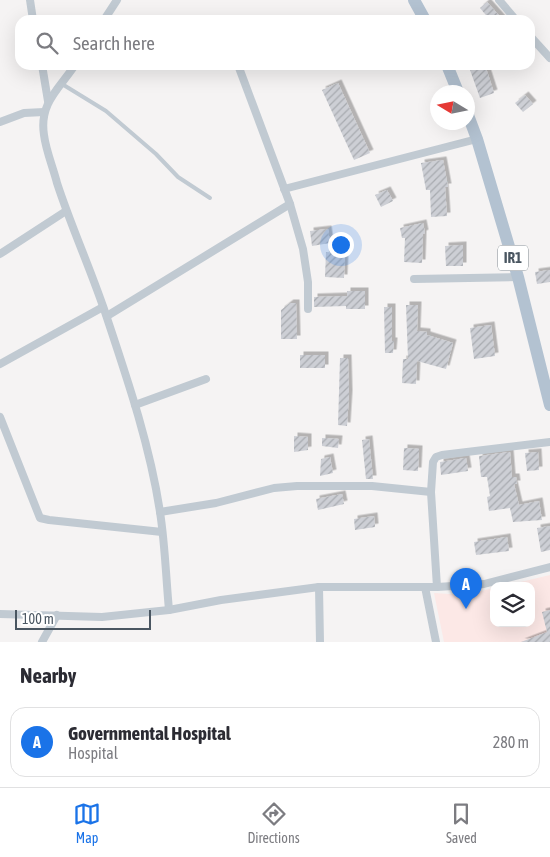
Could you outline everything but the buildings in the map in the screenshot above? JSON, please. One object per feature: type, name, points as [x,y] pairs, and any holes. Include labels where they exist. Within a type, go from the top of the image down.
[{"type":"main road","points":[[414,0],[422,15]]},
{"type":"main road","points":[[449,70],[455,85]]},
{"type":"main road","name":"IR1","points":[[474,130],[518,276],[550,405]]},
{"type":"street","points":[[30,0],[32,15]]},
{"type":"street","points":[[107,15],[117,0]]},
{"type":"street","points":[[499,0],[512,15]]},
{"type":"street","points":[[535,42],[550,58]]},
{"type":"street","points":[[43,70],[48,100]]},
{"type":"street","points":[[72,70],[48,100],[44,112],[44,135],[66,211],[107,316],[148,451],[160,512],[169,610]]},
{"type":"street","points":[[240,70],[290,204],[303,249],[308,282],[308,309]]},
{"type":"street","points":[[0,122],[24,113],[44,112]]},
{"type":"street","points":[[284,189],[478,139]]},
{"type":"street","points":[[107,316],[290,204]]},
{"type":"street","points":[[0,254],[66,211]]},
{"type":"street","points":[[414,279],[518,276]]},
{"type":"street","points":[[0,364],[103,307]]},
{"type":"street","points":[[135,406],[206,379]]},
{"type":"street","points":[[0,417],[40,518],[162,532]]},
{"type":"street","points":[[437,587],[431,492],[433,462],[436,457],[550,442]]},
{"type":"street","points":[[160,512],[216,503],[274,488],[297,486],[372,486],[431,492]]},
{"type":"street","points":[[0,614],[102,617],[169,610],[221,600],[319,587],[437,587],[484,584],[550,566]]},
{"type":"street","points":[[319,587],[320,642]]},
{"type":"street","points":[[425,587],[436,642]]},
{"type":"street","points":[[42,642],[57,615]]},
{"type":"lane","points":[[62,84],[106,111],[156,154],[178,177],[210,198]]},
{"type":"shaded area","points":[[550,575],[550,642],[444,642],[434,593],[464,595],[490,589],[490,627],[535,627],[535,582],[521,582]]},
{"type":"place","name":"Governmental Hospital","points":[[466,609]]}]
